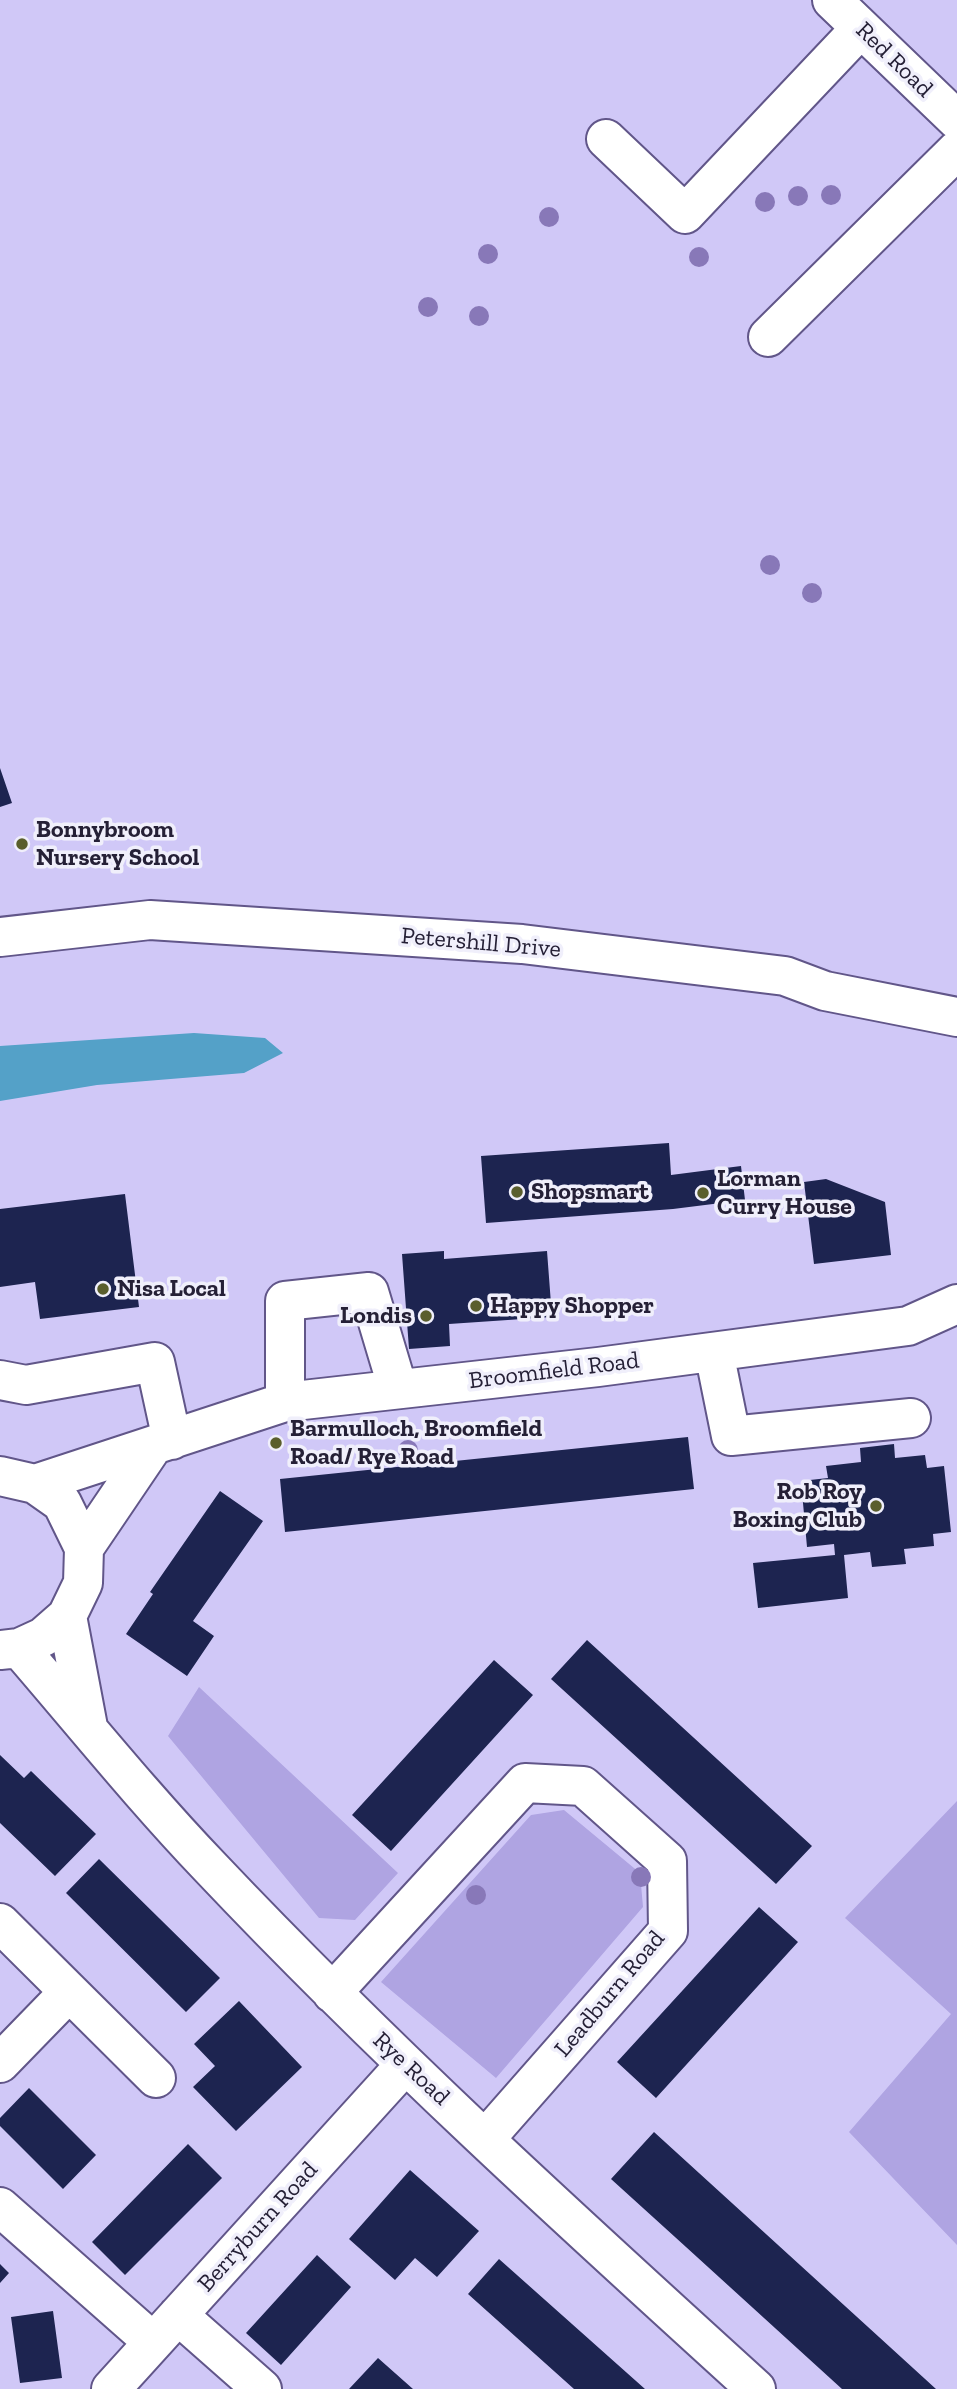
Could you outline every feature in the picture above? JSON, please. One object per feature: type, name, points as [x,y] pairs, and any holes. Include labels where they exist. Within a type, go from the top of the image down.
[{"type":"street","name":"Red Road","points":[[832,0],[957,120]]},
{"type":"street","points":[[606,139],[685,214],[860,28]]},
{"type":"street","points":[[768,337],[957,150]]},
{"type":"street","name":"Petershill Drive","points":[[0,937],[150,920],[523,944],[785,976],[825,991],[957,1017]]},
{"type":"street","points":[[285,1402],[285,1301],[369,1292],[398,1389]]},
{"type":"street","name":"Broomfield Road","points":[[18,1480],[163,1443],[285,1402],[714,1352],[908,1326],[957,1304]]},
{"type":"street","points":[[714,1352],[731,1436],[911,1418]]},
{"type":"street","points":[[0,1380],[26,1385],[155,1362],[163,1443],[84,1548]]},
{"type":"street","points":[[10,1649],[43,1637],[67,1616],[83,1583],[84,1548],[62,1503],[18,1480]]},
{"type":"street","points":[[67,1616],[88,1728]]},
{"type":"street","name":"Rye Road","points":[[10,1649],[88,1728],[207,1865],[332,1993],[405,2064],[757,2389]]},
{"type":"street","name":"Leadburn Road","points":[[332,1993],[525,1783],[583,1786],[667,1861],[668,1931],[486,2138]]},
{"type":"street","points":[[0,1923],[156,2078]]},
{"type":"street","points":[[0,2063],[69,1992]]},
{"type":"street","name":"Berryburn Road","points":[[111,2389],[405,2064]]},
{"type":"street","points":[[0,2207],[153,2342]]},
{"type":"street","points":[[178,2315],[262,2389]]},
{"type":"shaded area","points":[[199,1687],[398,1873],[355,1920],[319,1918],[168,1736]]},
{"type":"shaded area","points":[[957,1801],[957,2245],[849,2132],[951,2014],[845,1918]]},
{"type":"shaded area","points":[[564,1810],[640,1873],[643,1907],[496,2078],[381,1982],[531,1815]]},
{"type":"water","points":[[194,1033],[265,1038],[283,1053],[244,1073],[97,1085],[0,1101],[0,1046]]},
{"type":"building","points":[[0,768],[12,803],[0,807]]},
{"type":"building","points":[[669,1143],[671,1175],[741,1166],[745,1200],[673,1209],[486,1223],[481,1156]]},
{"type":"building","points":[[826,1179],[885,1202],[891,1255],[814,1264],[804,1182]]},
{"type":"building","points":[[125,1194],[139,1307],[40,1319],[35,1282],[0,1287],[0,1209]]},
{"type":"building","points":[[444,1251],[444,1259],[547,1251],[552,1317],[449,1324],[450,1346],[409,1349],[402,1254]]},
{"type":"building","points":[[688,1437],[694,1489],[285,1532],[280,1479]]},
{"type":"building","name":"Rob Roy Boxing Club","points":[[894,1444],[895,1458],[925,1455],[927,1468],[944,1466],[951,1532],[933,1534],[934,1546],[904,1549],[906,1564],[872,1567],[870,1552],[844,1555],[848,1598],[758,1608],[753,1563],[835,1555],[834,1544],[807,1547],[801,1481],[828,1478],[826,1466],[861,1462],[860,1448]]},
{"type":"building","points":[[220,1491],[263,1521],[193,1621],[214,1636],[187,1676],[126,1634],[153,1594],[150,1592]]},
{"type":"building","points":[[587,1640],[812,1846],[776,1884],[551,1679]]},
{"type":"building","points":[[494,1660],[533,1695],[391,1851],[352,1815]]},
{"type":"building","points":[[0,1755],[24,1778],[31,1771],[96,1834],[55,1876],[0,1823]]},
{"type":"building","points":[[99,1859],[220,1978],[186,2012],[66,1893]]},
{"type":"building","points":[[759,1907],[798,1942],[656,2098],[617,2062]]},
{"type":"building","points":[[239,2001],[302,2067],[236,2131],[193,2087],[215,2066],[194,2044]]},
{"type":"building","points":[[29,2088],[96,2155],[63,2189],[0,2126],[0,2118]]},
{"type":"building","points":[[654,2132],[936,2389],[842,2389],[611,2179]]},
{"type":"building","points":[[188,2144],[222,2178],[125,2275],[92,2242]]},
{"type":"building","points":[[410,2170],[479,2231],[437,2277],[415,2258],[395,2280],[349,2239]]},
{"type":"building","points":[[317,2255],[351,2287],[281,2365],[246,2333]]},
{"type":"building","points":[[499,2259],[645,2389],[574,2389],[468,2294]]},
{"type":"building","points":[[0,2264],[9,2273],[0,2283]]},
{"type":"building","points":[[53,2311],[62,2378],[20,2383],[11,2317]]},
{"type":"building","points":[[378,2358],[413,2389],[349,2389]]},
{"type":"place","name":"Bonnybroom Nursery School","points":[[22,844]]},
{"type":"place","name":"Shopsmart","points":[[517,1192]]},
{"type":"place","name":"Lorman Curry House","points":[[703,1193]]},
{"type":"place","name":"Nisa Local","points":[[103,1289]]},
{"type":"place","name":"Happy Shopper","points":[[476,1306]]},
{"type":"place","name":"Londis","points":[[426,1316]]},
{"type":"place","name":"Barmulloch, Broomfield Road/ Rye Road","points":[[276,1443]]},
{"type":"place","name":"Rob Roy Boxing Club","points":[[876,1506]]}]
